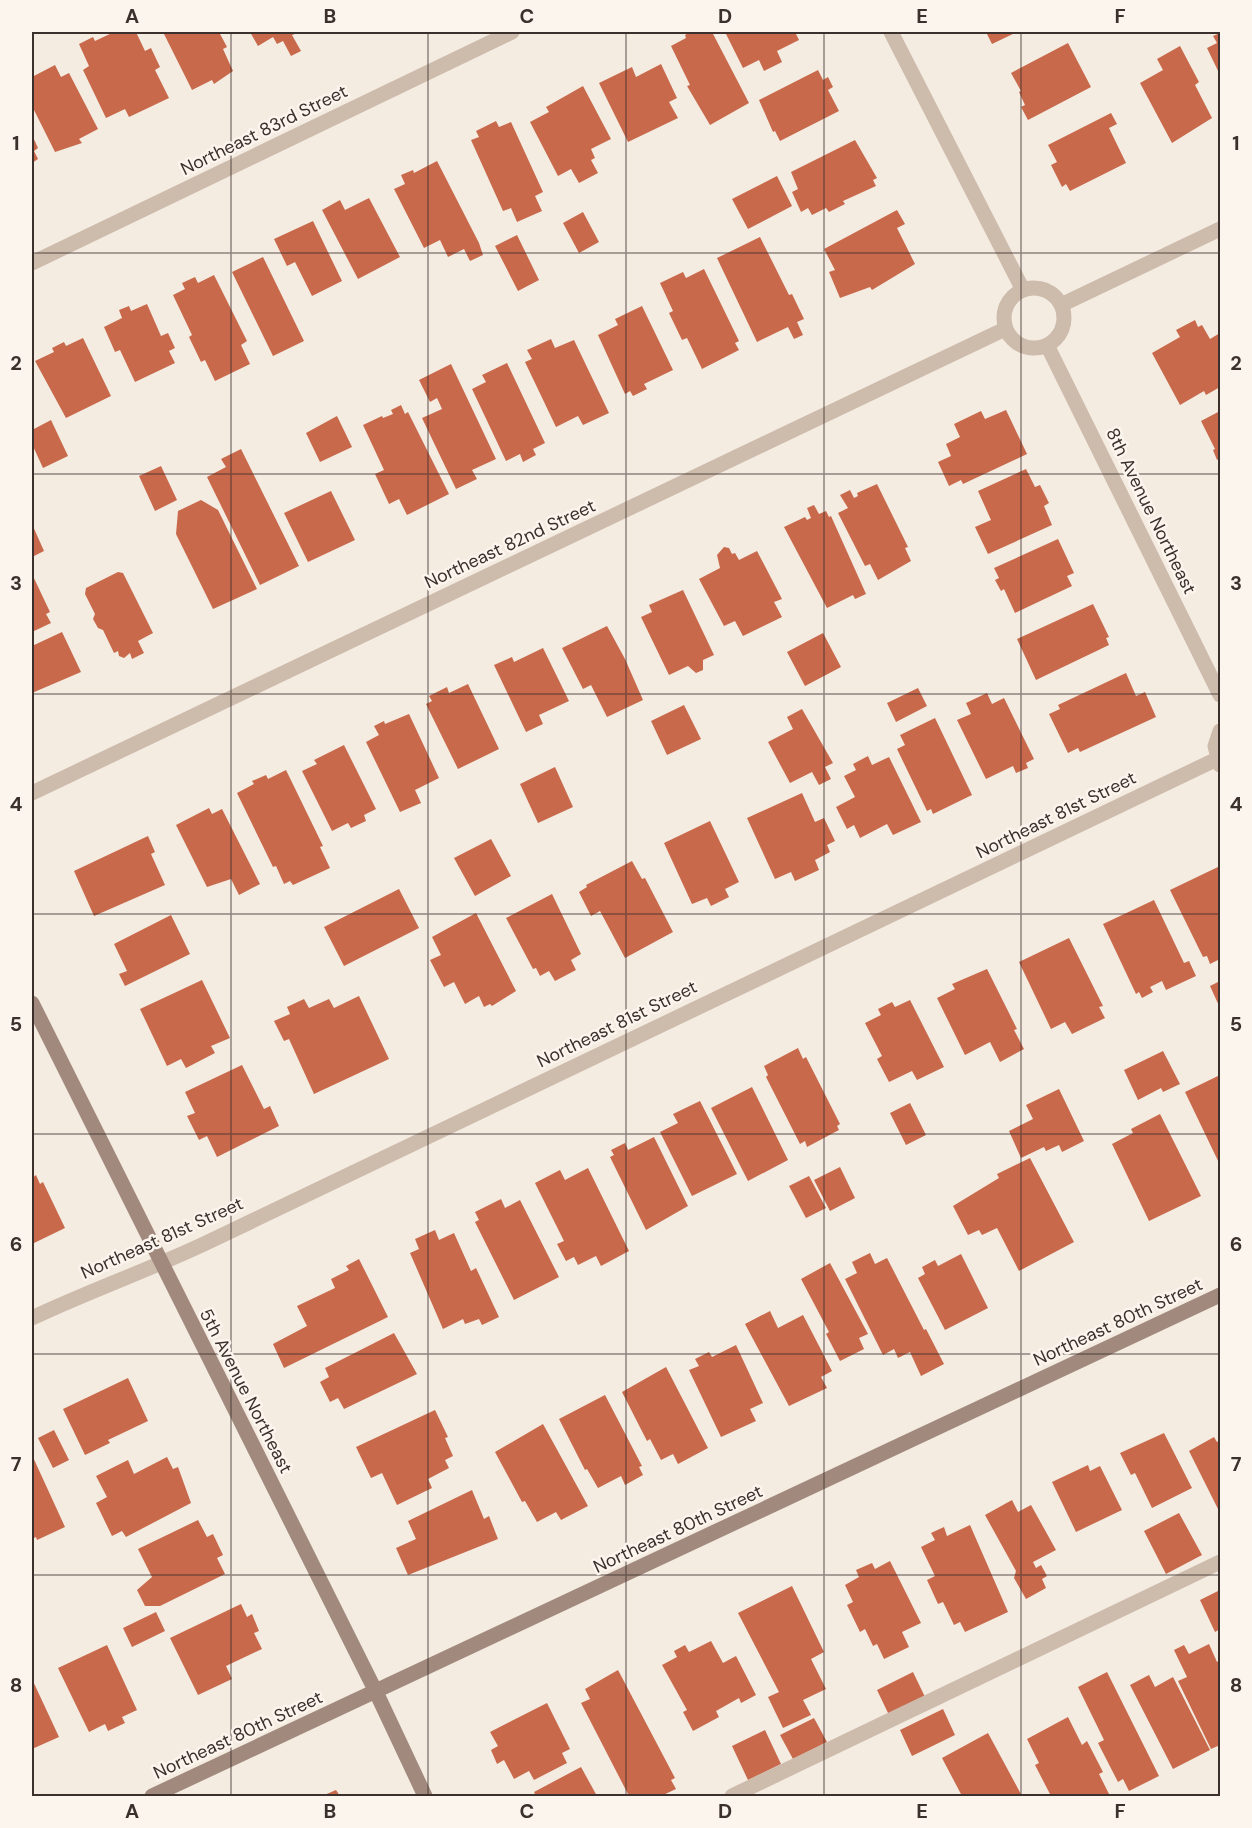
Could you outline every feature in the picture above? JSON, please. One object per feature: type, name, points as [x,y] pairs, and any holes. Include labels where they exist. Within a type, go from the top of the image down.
[{"type":"street","name":"Northeast 83rd Street","points":[[32,263],[513,32]]},
{"type":"street","points":[[891,32],[1023,291]]},
{"type":"street","points":[[1061,304],[1221,229]]},
{"type":"street","points":[[1040,289],[1050,292],[1061,304],[1064,319],[1062,329],[1047,345],[1032,349],[1022,347],[1014,342],[1005,329],[1003,316],[1005,307],[1011,298],[1023,291],[1040,289]]},
{"type":"street","name":"Northeast 82nd Street","points":[[32,793],[1005,329]]},
{"type":"street","name":"8th Avenue Northeast","points":[[1047,345],[1221,695]]},
{"type":"street","points":[[1219,762],[1215,746],[1221,731]]},
{"type":"street","name":"Northeast 81st Street","points":[[32,1318],[101,1286],[160,1264],[1219,762]]},
{"type":"street","name":"5th Avenue Northeast","points":[[32,1003],[160,1264],[376,1692],[425,1797]]},
{"type":"street","name":"Northeast 80th Street","points":[[152,1797],[1221,1295]]},
{"type":"street","points":[[732,1797],[1221,1562]]},
{"type":"building","points":[[114,32],[136,32],[145,51],[151,48],[160,67],[155,70],[169,98],[129,117],[125,109],[106,118],[83,70],[89,66],[79,44],[93,37],[95,41]]},
{"type":"building","points":[[163,32],[219,32],[227,47],[223,49],[233,71],[214,84],[212,80],[192,90]]},
{"type":"building","points":[[250,32],[300,32],[292,35],[301,51],[291,56],[283,41],[277,44],[273,37],[258,46]]},
{"type":"building","points":[[690,32],[695,34],[712,32],[749,103],[710,125],[687,86],[690,85],[671,46],[686,38],[685,35]]},
{"type":"building","points":[[725,32],[795,32],[799,40],[777,51],[782,62],[764,71],[759,60],[743,68]]},
{"type":"building","points":[[986,32],[1017,32],[992,44]]},
{"type":"building","points":[[1220,33],[1220,75],[1207,48],[1217,43],[1213,36]]},
{"type":"building","points":[[1068,43],[1091,87],[1028,120],[1021,107],[1025,105],[1019,92],[1021,91],[1011,73]]},
{"type":"building","points":[[1180,46],[1199,82],[1195,85],[1212,118],[1172,143],[1140,83],[1163,70],[1157,59]]},
{"type":"building","points":[[661,64],[677,98],[669,102],[678,118],[628,142],[599,83],[632,67],[636,77]]},
{"type":"building","points":[[55,65],[61,77],[69,73],[98,129],[79,139],[82,143],[55,152],[32,106],[32,77]]},
{"type":"building","points":[[818,70],[823,80],[828,77],[833,87],[828,90],[839,111],[780,141],[775,131],[773,132],[759,100]]},
{"type":"building","points":[[583,86],[611,139],[591,149],[595,158],[591,160],[598,173],[579,183],[571,169],[558,176],[530,122],[549,112],[546,107]]},
{"type":"building","points":[[1111,113],[1117,124],[1109,128],[1126,163],[1070,191],[1066,184],[1062,187],[1051,165],[1057,162],[1048,145]]},
{"type":"building","points":[[496,121],[499,127],[511,122],[543,192],[535,196],[542,211],[517,222],[511,208],[503,211],[471,140],[479,137],[476,131]]},
{"type":"building","points":[[32,135],[38,148],[34,151],[38,159],[32,163]]},
{"type":"building","points":[[855,140],[877,178],[873,180],[876,186],[843,201],[845,204],[829,212],[826,208],[812,215],[808,208],[801,212],[792,192],[798,189],[791,172]]},
{"type":"building","points":[[437,161],[483,255],[470,261],[464,249],[448,257],[440,240],[424,248],[394,189],[405,184],[401,175],[413,170],[414,173]]},
{"type":"building","points":[[777,176],[792,206],[748,229],[732,199]]},
{"type":"building","points":[[369,198],[400,257],[358,279],[322,210],[340,200],[345,210]]},
{"type":"building","points":[[897,210],[905,224],[897,228],[915,264],[872,290],[870,287],[840,298],[829,272],[835,270],[824,249]]},
{"type":"building","points":[[583,212],[599,242],[579,253],[563,223]]},
{"type":"building","points":[[313,221],[342,281],[312,296],[295,262],[287,266],[274,239]]},
{"type":"building","points":[[517,235],[539,280],[518,291],[495,246]]},
{"type":"building","points":[[760,237],[789,295],[792,294],[804,319],[797,322],[803,335],[794,339],[788,327],[757,342],[717,258]]},
{"type":"building","points":[[263,257],[304,341],[273,356],[232,272]]},
{"type":"building","points":[[704,269],[739,341],[735,343],[739,350],[702,369],[687,338],[682,340],[669,313],[673,311],[660,283],[683,272],[686,278]]},
{"type":"building","points":[[214,275],[247,341],[241,345],[250,364],[215,381],[205,360],[201,362],[189,337],[192,335],[173,295],[185,289],[182,283],[195,277],[198,283]]},
{"type":"building","points":[[147,304],[161,336],[168,333],[175,348],[169,351],[175,363],[135,382],[120,350],[115,352],[104,327],[122,318],[119,310],[129,306],[131,311]]},
{"type":"building","points":[[642,306],[673,370],[644,384],[647,389],[633,396],[630,391],[625,394],[598,335],[618,325],[615,319]]},
{"type":"building","points":[[1195,320],[1198,327],[1202,325],[1210,339],[1220,333],[1220,387],[1206,395],[1204,391],[1180,405],[1152,353],[1180,337],[1176,330]]},
{"type":"building","points":[[83,338],[111,396],[66,418],[35,361],[54,352],[52,348],[64,342],[66,346]]},
{"type":"building","points":[[551,339],[555,348],[574,340],[609,413],[583,425],[578,416],[556,427],[525,362],[532,359],[527,350]]},
{"type":"building","points":[[507,363],[545,443],[533,449],[536,455],[523,462],[520,454],[506,461],[472,389],[486,382],[482,375]]},
{"type":"building","points":[[451,364],[496,459],[472,470],[477,479],[456,489],[422,418],[442,409],[437,398],[430,402],[419,380]]},
{"type":"building","points":[[401,405],[405,414],[408,412],[449,494],[407,515],[399,499],[389,504],[375,474],[384,470],[363,425],[382,416],[383,418],[393,414],[391,410]]},
{"type":"building","points":[[1006,410],[1027,454],[963,484],[961,480],[949,486],[938,462],[951,456],[946,444],[960,437],[954,424],[981,411],[985,419]]},
{"type":"building","points":[[1220,411],[1220,458],[1217,460],[1213,450],[1215,449],[1201,421]]},
{"type":"building","points":[[337,416],[352,447],[320,462],[306,433]]},
{"type":"building","points":[[51,420],[68,456],[43,468],[32,444],[32,430]]},
{"type":"building","points":[[241,449],[299,566],[260,585],[207,477],[226,467],[221,459]]},
{"type":"building","points":[[161,466],[177,500],[155,511],[139,476]]},
{"type":"building","points":[[1026,469],[1035,487],[1040,485],[1049,503],[1044,506],[1052,525],[988,554],[975,527],[991,520],[978,491]]},
{"type":"building","points":[[877,484],[908,547],[905,548],[911,561],[878,580],[870,564],[865,566],[838,513],[848,508],[840,495],[850,490],[854,498],[858,496],[857,493]]},
{"type":"building","points":[[331,491],[355,540],[308,562],[284,513]]},
{"type":"building","points":[[201,500],[218,510],[257,589],[213,609],[176,534],[178,511]]},
{"type":"building","points":[[814,505],[819,514],[826,511],[829,517],[831,516],[866,594],[855,599],[853,595],[827,608],[784,527],[805,517],[807,520],[811,518],[807,508]]},
{"type":"building","points":[[32,524],[44,551],[32,557]]},
{"type":"building","points":[[1058,539],[1074,573],[1067,576],[1072,586],[1015,613],[1004,589],[1001,591],[995,580],[999,578],[994,568]]},
{"type":"building","points":[[724,547],[729,548],[732,554],[735,553],[739,560],[757,551],[782,599],[774,602],[782,617],[743,636],[735,621],[724,626],[699,579],[720,568],[717,555]]},
{"type":"building","points":[[118,572],[123,573],[153,633],[138,641],[144,653],[132,659],[130,653],[124,658],[119,656],[118,651],[114,653],[103,630],[98,628],[93,619],[95,614],[85,594],[86,588]]},
{"type":"building","points":[[32,574],[50,612],[46,614],[51,623],[32,632]]},
{"type":"building","points":[[683,590],[714,655],[703,660],[703,670],[696,673],[688,666],[669,675],[641,617],[652,612],[649,605]]},
{"type":"building","points":[[1093,604],[1109,637],[1106,638],[1109,645],[1036,680],[1017,639]]},
{"type":"building","points":[[607,626],[643,700],[607,717],[591,685],[583,689],[562,648]]},
{"type":"building","points":[[62,632],[81,672],[32,693],[32,646]]},
{"type":"building","points":[[823,633],[841,667],[805,686],[787,652]]},
{"type":"building","points":[[543,648],[569,701],[539,715],[543,724],[526,732],[494,665],[512,657],[514,662]]},
{"type":"building","points":[[1126,673],[1136,696],[1145,692],[1156,717],[1080,752],[1078,748],[1068,753],[1049,714],[1060,709],[1058,705]]},
{"type":"building","points":[[468,684],[499,749],[458,769],[426,704],[432,701],[429,696],[447,687],[449,693]]},
{"type":"building","points":[[918,688],[927,706],[896,722],[887,703]]},
{"type":"building","points":[[987,693],[992,704],[1004,698],[1034,759],[1026,763],[1028,768],[1016,773],[1013,766],[986,779],[957,720],[971,714],[966,703]]},
{"type":"building","points":[[684,705],[701,739],[667,755],[651,721]]},
{"type":"building","points":[[802,709],[833,763],[825,767],[831,779],[819,785],[812,772],[790,783],[768,742],[793,729],[787,717]]},
{"type":"building","points":[[409,714],[439,778],[415,790],[421,803],[400,812],[366,742],[379,735],[374,726]]},
{"type":"building","points":[[935,718],[972,795],[933,814],[931,809],[927,811],[897,749],[905,745],[900,735]]},
{"type":"building","points":[[344,745],[376,809],[364,815],[366,821],[351,828],[348,823],[332,831],[302,771],[317,764],[314,760]]},
{"type":"building","points":[[868,756],[872,765],[889,757],[921,822],[893,835],[887,824],[860,838],[854,825],[847,829],[836,807],[855,797],[844,776],[856,770],[853,764]]},
{"type":"building","points":[[555,767],[573,807],[538,823],[520,784]]},
{"type":"building","points":[[286,770],[323,846],[320,847],[330,868],[293,885],[290,881],[284,884],[276,866],[273,867],[237,793],[254,784],[252,781],[266,775],[268,779]]},
{"type":"building","points":[[802,793],[815,822],[824,818],[835,841],[827,845],[830,852],[815,860],[819,870],[795,881],[791,872],[775,879],[747,818]]},
{"type":"building","points":[[209,808],[212,814],[222,809],[260,884],[239,895],[231,879],[207,887],[176,825]]},
{"type":"building","points":[[710,821],[739,882],[725,889],[729,897],[711,906],[707,898],[692,904],[664,843]]},
{"type":"building","points":[[148,836],[155,852],[151,854],[165,885],[94,916],[74,871]]},
{"type":"building","points":[[491,839],[511,876],[475,896],[454,858]]},
{"type":"building","points":[[632,861],[642,879],[645,878],[673,932],[625,958],[600,911],[591,916],[579,892],[587,887],[586,885]]},
{"type":"building","points":[[1220,866],[1220,959],[1210,964],[1207,956],[1203,957],[1170,890]]},
{"type":"building","points":[[399,889],[419,928],[344,966],[324,927]]},
{"type":"building","points":[[552,894],[581,954],[571,960],[576,970],[555,981],[549,971],[540,976],[536,968],[533,969],[506,918]]},
{"type":"building","points":[[1154,900],[1184,963],[1189,961],[1196,976],[1166,990],[1162,981],[1150,987],[1153,992],[1142,998],[1139,992],[1136,994],[1103,924]]},
{"type":"building","points":[[476,913],[516,991],[492,1006],[490,1004],[484,1007],[479,996],[465,1004],[454,982],[444,987],[430,960],[441,955],[432,937]]},
{"type":"building","points":[[171,915],[190,954],[125,986],[119,974],[127,971],[114,944]]},
{"type":"building","points":[[1069,938],[1103,1006],[1099,1007],[1105,1018],[1072,1034],[1065,1022],[1051,1029],[1019,962]]},
{"type":"building","points":[[987,969],[1017,1029],[1014,1030],[1024,1049],[1000,1062],[990,1042],[965,1055],[937,998],[955,989],[952,984]]},
{"type":"building","points":[[202,980],[230,1038],[211,1046],[215,1053],[186,1068],[181,1059],[167,1066],[140,1009]]},
{"type":"building","points":[[1220,981],[1220,1008],[1210,986]]},
{"type":"building","points":[[359,996],[389,1059],[314,1094],[289,1039],[284,1041],[274,1021],[290,1014],[287,1007],[304,999],[309,1008],[329,999],[334,1008]]},
{"type":"building","points":[[910,1000],[944,1067],[917,1080],[912,1071],[889,1082],[877,1059],[882,1056],[865,1023],[881,1015],[878,1009],[892,1002],[895,1007]]},
{"type":"building","points":[[798,1048],[803,1059],[806,1057],[840,1124],[837,1126],[839,1130],[807,1147],[805,1141],[800,1144],[766,1077],[768,1075],[764,1066]]},
{"type":"building","points":[[1163,1051],[1180,1084],[1163,1092],[1161,1088],[1138,1100],[1124,1070]]},
{"type":"building","points":[[242,1065],[264,1109],[270,1106],[279,1126],[217,1157],[207,1136],[199,1140],[187,1116],[195,1113],[185,1092]]},
{"type":"building","points":[[1220,1075],[1220,1165],[1185,1092]]},
{"type":"building","points":[[752,1087],[788,1160],[748,1181],[711,1108]]},
{"type":"building","points":[[1059,1089],[1084,1141],[1062,1152],[1059,1145],[1046,1151],[1044,1147],[1021,1158],[1009,1131],[1033,1119],[1026,1105]]},
{"type":"building","points":[[700,1101],[737,1174],[692,1196],[660,1132],[678,1123],[673,1114]]},
{"type":"building","points":[[910,1103],[926,1135],[906,1145],[890,1113]]},
{"type":"building","points":[[1160,1114],[1201,1196],[1149,1221],[1112,1144],[1133,1133],[1131,1129]]},
{"type":"building","points":[[654,1137],[688,1206],[646,1230],[610,1157],[614,1155],[611,1150],[625,1143],[628,1150]]},
{"type":"building","points":[[1030,1158],[1074,1242],[1019,1271],[997,1228],[982,1235],[979,1230],[968,1235],[953,1206],[999,1178],[997,1174]]},
{"type":"building","points":[[840,1167],[855,1198],[830,1211],[814,1180]]},
{"type":"building","points":[[588,1168],[629,1251],[601,1266],[596,1256],[578,1265],[574,1257],[566,1261],[557,1244],[564,1241],[535,1183],[560,1170],[565,1180]]},
{"type":"building","points":[[36,1175],[40,1184],[43,1182],[65,1228],[32,1244],[32,1178]]},
{"type":"building","points":[[809,1176],[826,1208],[806,1218],[789,1186]]},
{"type":"building","points":[[501,1199],[505,1208],[520,1200],[559,1277],[514,1300],[475,1222],[479,1220],[475,1212]]},
{"type":"building","points":[[435,1230],[439,1240],[454,1233],[471,1271],[476,1268],[499,1317],[482,1325],[479,1319],[465,1324],[463,1319],[443,1329],[410,1253],[419,1249],[415,1239]]},
{"type":"building","points":[[870,1253],[875,1264],[887,1258],[944,1364],[921,1376],[910,1352],[898,1358],[894,1349],[883,1355],[845,1279],[857,1273],[852,1262]]},
{"type":"building","points":[[961,1254],[988,1308],[945,1330],[918,1278],[925,1274],[922,1267],[935,1260],[938,1266]]},
{"type":"building","points":[[359,1259],[388,1317],[284,1368],[273,1344],[307,1326],[297,1306],[335,1288],[331,1279],[349,1270],[346,1266]]},
{"type":"building","points":[[830,1263],[868,1334],[859,1338],[864,1349],[840,1361],[826,1334],[829,1332],[801,1279]]},
{"type":"building","points":[[770,1311],[778,1328],[803,1315],[832,1371],[821,1377],[827,1388],[789,1406],[745,1324]]},
{"type":"building","points":[[394,1333],[417,1374],[344,1409],[338,1398],[330,1402],[320,1382],[329,1377],[325,1368]]},
{"type":"building","points":[[736,1345],[763,1403],[750,1409],[756,1421],[721,1437],[689,1370],[699,1366],[695,1359],[709,1352],[712,1357]]},
{"type":"building","points":[[666,1367],[708,1448],[678,1464],[673,1454],[661,1460],[650,1439],[647,1441],[622,1392]]},
{"type":"building","points":[[128,1378],[148,1421],[108,1440],[110,1443],[85,1455],[63,1409]]},
{"type":"building","points":[[605,1395],[642,1466],[639,1467],[643,1475],[625,1485],[621,1476],[598,1488],[587,1469],[585,1470],[559,1419]]},
{"type":"building","points":[[435,1410],[448,1437],[445,1438],[453,1456],[445,1460],[449,1468],[428,1479],[432,1488],[397,1505],[382,1473],[371,1478],[356,1447]]},
{"type":"building","points":[[543,1424],[588,1506],[561,1520],[556,1512],[537,1522],[525,1501],[522,1502],[495,1452]]},
{"type":"building","points":[[54,1430],[69,1460],[53,1468],[38,1438]]},
{"type":"building","points":[[1164,1433],[1192,1488],[1152,1508],[1135,1473],[1131,1475],[1120,1453]]},
{"type":"building","points":[[1214,1437],[1217,1442],[1220,1440],[1220,1513],[1189,1451]]},
{"type":"building","points":[[32,1455],[65,1527],[37,1540],[36,1537],[32,1539]]},
{"type":"building","points":[[167,1457],[173,1469],[178,1467],[191,1503],[126,1537],[122,1531],[112,1536],[96,1503],[107,1497],[96,1476],[128,1460],[134,1474]]},
{"type":"building","points":[[1088,1465],[1090,1471],[1100,1466],[1122,1510],[1076,1532],[1052,1482]]},
{"type":"building","points":[[472,1490],[484,1519],[489,1516],[498,1539],[408,1575],[396,1548],[416,1539],[408,1521]]},
{"type":"building","points":[[1012,1500],[1018,1512],[1031,1505],[1056,1550],[1033,1562],[1036,1568],[1041,1565],[1047,1576],[1042,1579],[1046,1588],[1026,1599],[1014,1578],[1016,1571],[985,1515]]},
{"type":"building","points":[[1179,1513],[1202,1555],[1166,1574],[1144,1531]]},
{"type":"building","points":[[198,1520],[207,1537],[213,1534],[223,1555],[217,1558],[225,1574],[160,1606],[145,1606],[137,1590],[152,1577],[138,1549]]},
{"type":"building","points":[[970,1525],[1008,1612],[965,1632],[960,1622],[954,1625],[943,1602],[938,1604],[927,1580],[935,1576],[921,1547],[935,1540],[931,1533],[944,1527],[947,1536]]},
{"type":"building","points":[[890,1561],[921,1623],[902,1632],[909,1647],[884,1659],[877,1644],[873,1646],[865,1629],[860,1632],[847,1605],[853,1602],[845,1585],[859,1577],[856,1570],[872,1563],[875,1569]]},
{"type":"building","points":[[792,1586],[824,1652],[811,1659],[826,1689],[803,1700],[811,1715],[783,1728],[768,1697],[779,1692],[738,1613]]},
{"type":"building","points":[[1220,1590],[1220,1629],[1215,1632],[1200,1600]]},
{"type":"building","points":[[241,1604],[247,1617],[252,1614],[259,1631],[254,1633],[262,1649],[226,1666],[232,1679],[198,1695],[170,1638]]},
{"type":"building","points":[[156,1612],[165,1631],[132,1647],[123,1628]]},
{"type":"building","points":[[711,1641],[723,1663],[736,1656],[756,1695],[741,1703],[739,1698],[716,1711],[719,1717],[693,1731],[683,1712],[687,1710],[662,1665],[677,1657],[674,1651],[685,1645],[689,1652]]},
{"type":"building","points":[[1209,1644],[1217,1662],[1220,1660],[1220,1745],[1211,1749],[1178,1681],[1187,1677],[1174,1650],[1184,1645],[1189,1654]]},
{"type":"building","points":[[107,1645],[137,1710],[122,1717],[125,1723],[108,1731],[105,1724],[89,1732],[58,1668]]},
{"type":"building","points":[[618,1670],[675,1778],[671,1780],[676,1789],[661,1796],[629,1796],[581,1703],[590,1699],[585,1689]]},
{"type":"building","points":[[913,1672],[925,1697],[889,1715],[877,1690]]},
{"type":"building","points":[[1107,1672],[1159,1776],[1129,1791],[1123,1779],[1118,1782],[1098,1743],[1104,1740],[1078,1687]]},
{"type":"building","points":[[1149,1675],[1155,1687],[1173,1677],[1210,1750],[1173,1769],[1130,1685]]},
{"type":"building","points":[[32,1679],[59,1737],[32,1749]]},
{"type":"building","points":[[547,1703],[570,1749],[562,1753],[567,1763],[534,1780],[529,1771],[514,1779],[504,1760],[497,1764],[491,1750],[498,1746],[490,1732]]},
{"type":"building","points":[[943,1709],[955,1735],[912,1756],[900,1730]]},
{"type":"building","points":[[1068,1717],[1082,1745],[1087,1741],[1103,1772],[1099,1774],[1110,1796],[1051,1796],[1035,1765],[1039,1763],[1027,1739]]},
{"type":"building","points":[[814,1718],[827,1742],[793,1759],[780,1735]]},
{"type":"building","points":[[765,1730],[781,1764],[748,1780],[732,1746]]},
{"type":"building","points":[[988,1733],[1022,1796],[962,1796],[942,1758]]},
{"type":"building","points":[[581,1767],[597,1796],[536,1796],[534,1792]]},
{"type":"building","points":[[336,1790],[340,1796],[322,1796]]}]
